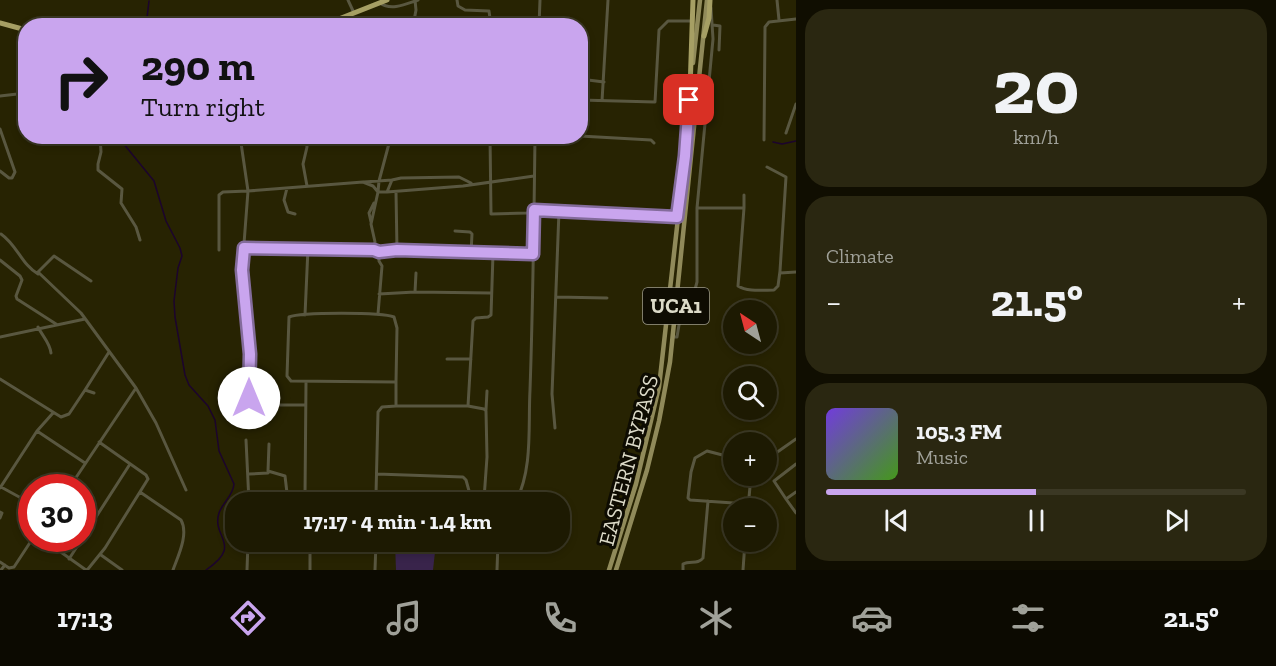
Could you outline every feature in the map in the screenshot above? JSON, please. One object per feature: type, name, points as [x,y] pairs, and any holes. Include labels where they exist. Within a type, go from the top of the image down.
[{"type":"highway","points":[[341,18],[387,0]]},
{"type":"highway","points":[[690,90],[693,0]]},
{"type":"highway","points":[[704,36],[709,1]]},
{"type":"highway","points":[[0,22],[18,28]]},
{"type":"main road","name":"EASTERN BYPASS","points":[[609,570],[639,473],[659,387],[700,0]]},
{"type":"main road","name":"EASTERN BYPASS","points":[[616,570],[660,421],[670,362],[704,36]]},
{"type":"main road","points":[[676,229],[684,229]]},
{"type":"street","points":[[348,0],[354,13]]},
{"type":"street","points":[[379,3],[393,7],[416,0],[414,18]]},
{"type":"street","points":[[457,0],[458,6],[465,10],[489,11],[490,18]]},
{"type":"street","points":[[539,18],[540,0]]},
{"type":"street","points":[[602,101],[608,0]]},
{"type":"street","points":[[777,0],[779,20]]},
{"type":"street","points":[[671,337],[677,337],[681,313],[695,291],[697,207],[713,25],[709,1]]},
{"type":"street","points":[[764,140],[765,27],[769,22],[796,19]]},
{"type":"street","points":[[588,100],[655,102],[659,30],[668,21],[692,21]]},
{"type":"street","points":[[713,25],[720,26],[718,50]]},
{"type":"street","points":[[588,80],[604,82]]},
{"type":"street","points":[[0,96],[18,94]]},
{"type":"street","points":[[786,133],[796,104]]},
{"type":"street","points":[[0,129],[15,169],[15,175],[9,178],[0,171]]},
{"type":"street","points":[[588,136],[651,140],[654,143]]},
{"type":"street","points":[[100,144],[98,170],[122,189],[121,202],[136,227],[140,240]]},
{"type":"street","points":[[241,144],[248,191],[242,270],[250,354],[251,405],[305,405]]},
{"type":"street","points":[[307,144],[303,164],[307,186]]},
{"type":"street","points":[[374,250],[375,242],[371,224],[389,144]]},
{"type":"street","points":[[490,144],[491,214],[527,213],[534,210],[677,217]]},
{"type":"street","points":[[520,492],[525,479],[528,452],[535,144]]},
{"type":"street","points":[[691,159],[701,161]]},
{"type":"street","points":[[744,195],[739,288],[774,290],[778,286],[780,273],[786,177],[767,167]]},
{"type":"street","points":[[378,192],[534,176]]},
{"type":"street","points":[[219,250],[219,196],[223,192],[459,177],[473,184]]},
{"type":"street","points":[[387,192],[392,180]]},
{"type":"street","points":[[363,182],[374,186],[378,192]]},
{"type":"street","points":[[287,188],[285,206],[288,212],[295,214]]},
{"type":"street","points":[[396,191],[397,250]]},
{"type":"street","points":[[697,207],[744,208]]},
{"type":"street","points":[[555,428],[552,394],[559,211]]},
{"type":"street","points":[[455,231],[470,231],[472,234],[471,253]]},
{"type":"street","points":[[0,235],[7,238],[29,268],[67,299],[85,319],[136,388],[156,423],[186,490]]},
{"type":"street","points":[[244,248],[533,254]]},
{"type":"street","points":[[305,315],[308,248]]},
{"type":"street","points":[[378,314],[383,276],[379,252]]},
{"type":"street","points":[[468,406],[473,321],[476,318],[490,316],[493,254]]},
{"type":"street","points":[[39,275],[38,270],[54,256],[91,281]]},
{"type":"street","points":[[0,260],[22,280],[17,298],[56,324]]},
{"type":"street","points":[[780,273],[796,272]]},
{"type":"street","points":[[415,292],[416,273]]},
{"type":"street","points":[[379,294],[491,293]]},
{"type":"street","points":[[556,297],[607,298]]},
{"type":"street","points":[[396,382],[291,381],[287,376],[288,319],[291,315],[378,314],[394,317],[397,323],[396,406]]},
{"type":"street","points":[[0,337],[38,327],[85,319]]},
{"type":"street","points":[[38,327],[50,344],[51,353]]},
{"type":"street","points":[[0,379],[62,417],[66,416],[85,390],[109,352]]},
{"type":"street","points":[[447,359],[471,359]]},
{"type":"street","points":[[305,492],[306,382]]},
{"type":"street","points":[[78,474],[136,388]]},
{"type":"street","points":[[85,390],[94,393]]},
{"type":"street","points":[[485,492],[488,457],[487,391]]},
{"type":"street","points":[[377,492],[378,412],[382,407],[468,406],[486,410]]},
{"type":"street","points":[[18,497],[0,487],[37,431],[53,413]]},
{"type":"street","points":[[37,431],[85,463]]},
{"type":"street","points":[[246,440],[249,492]]},
{"type":"street","points":[[777,453],[796,441]]},
{"type":"street","points":[[60,552],[86,570],[92,567],[148,479],[146,475],[99,442]]},
{"type":"street","points":[[268,473],[269,444]]},
{"type":"street","points":[[723,455],[707,451],[695,458],[688,498],[723,503]]},
{"type":"street","points":[[69,559],[130,464]]},
{"type":"street","points":[[796,464],[774,481],[796,513]]},
{"type":"street","points":[[249,474],[268,473],[285,476],[287,492]]},
{"type":"street","points":[[377,474],[463,477],[466,480],[468,492]]},
{"type":"street","points":[[140,492],[181,520],[184,525],[173,570]]},
{"type":"street","points":[[786,499],[796,492]]},
{"type":"street","points":[[683,570],[682,567],[686,562],[698,562],[703,558],[708,501]]},
{"type":"street","points":[[0,512],[2,513],[0,518]]},
{"type":"street","points":[[0,562],[9,568],[14,567],[24,552]]},
{"type":"street","points":[[247,570],[248,552]]},
{"type":"street","points":[[310,552],[310,570]]},
{"type":"street","points":[[375,570],[376,552]]},
{"type":"street","points":[[496,570],[497,552]]},
{"type":"street","points":[[743,570],[744,552]]},
{"type":"street","points":[[101,555],[122,570]]},
{"type":"street","points":[[1,570],[5,565]]},
{"type":"shaded area","points":[[395,552],[435,552],[433,570],[396,570]]},
{"type":"waterway","points":[[147,18],[149,1]]},
{"type":"waterway","points":[[773,142],[782,144],[796,141]]},
{"type":"waterway","points":[[124,144],[154,181],[166,221],[180,248],[182,256],[178,268],[174,301],[185,375],[189,385],[208,406],[215,420],[219,451],[234,484],[232,492],[219,513],[219,529],[225,547],[223,554],[206,570]]},
{"type":"route","points":[[249,398],[250,354],[246,333],[246,302],[242,270],[244,248],[308,248],[379,252],[397,250],[522,255],[533,254],[534,210],[655,214],[677,217],[689,100]]}]
